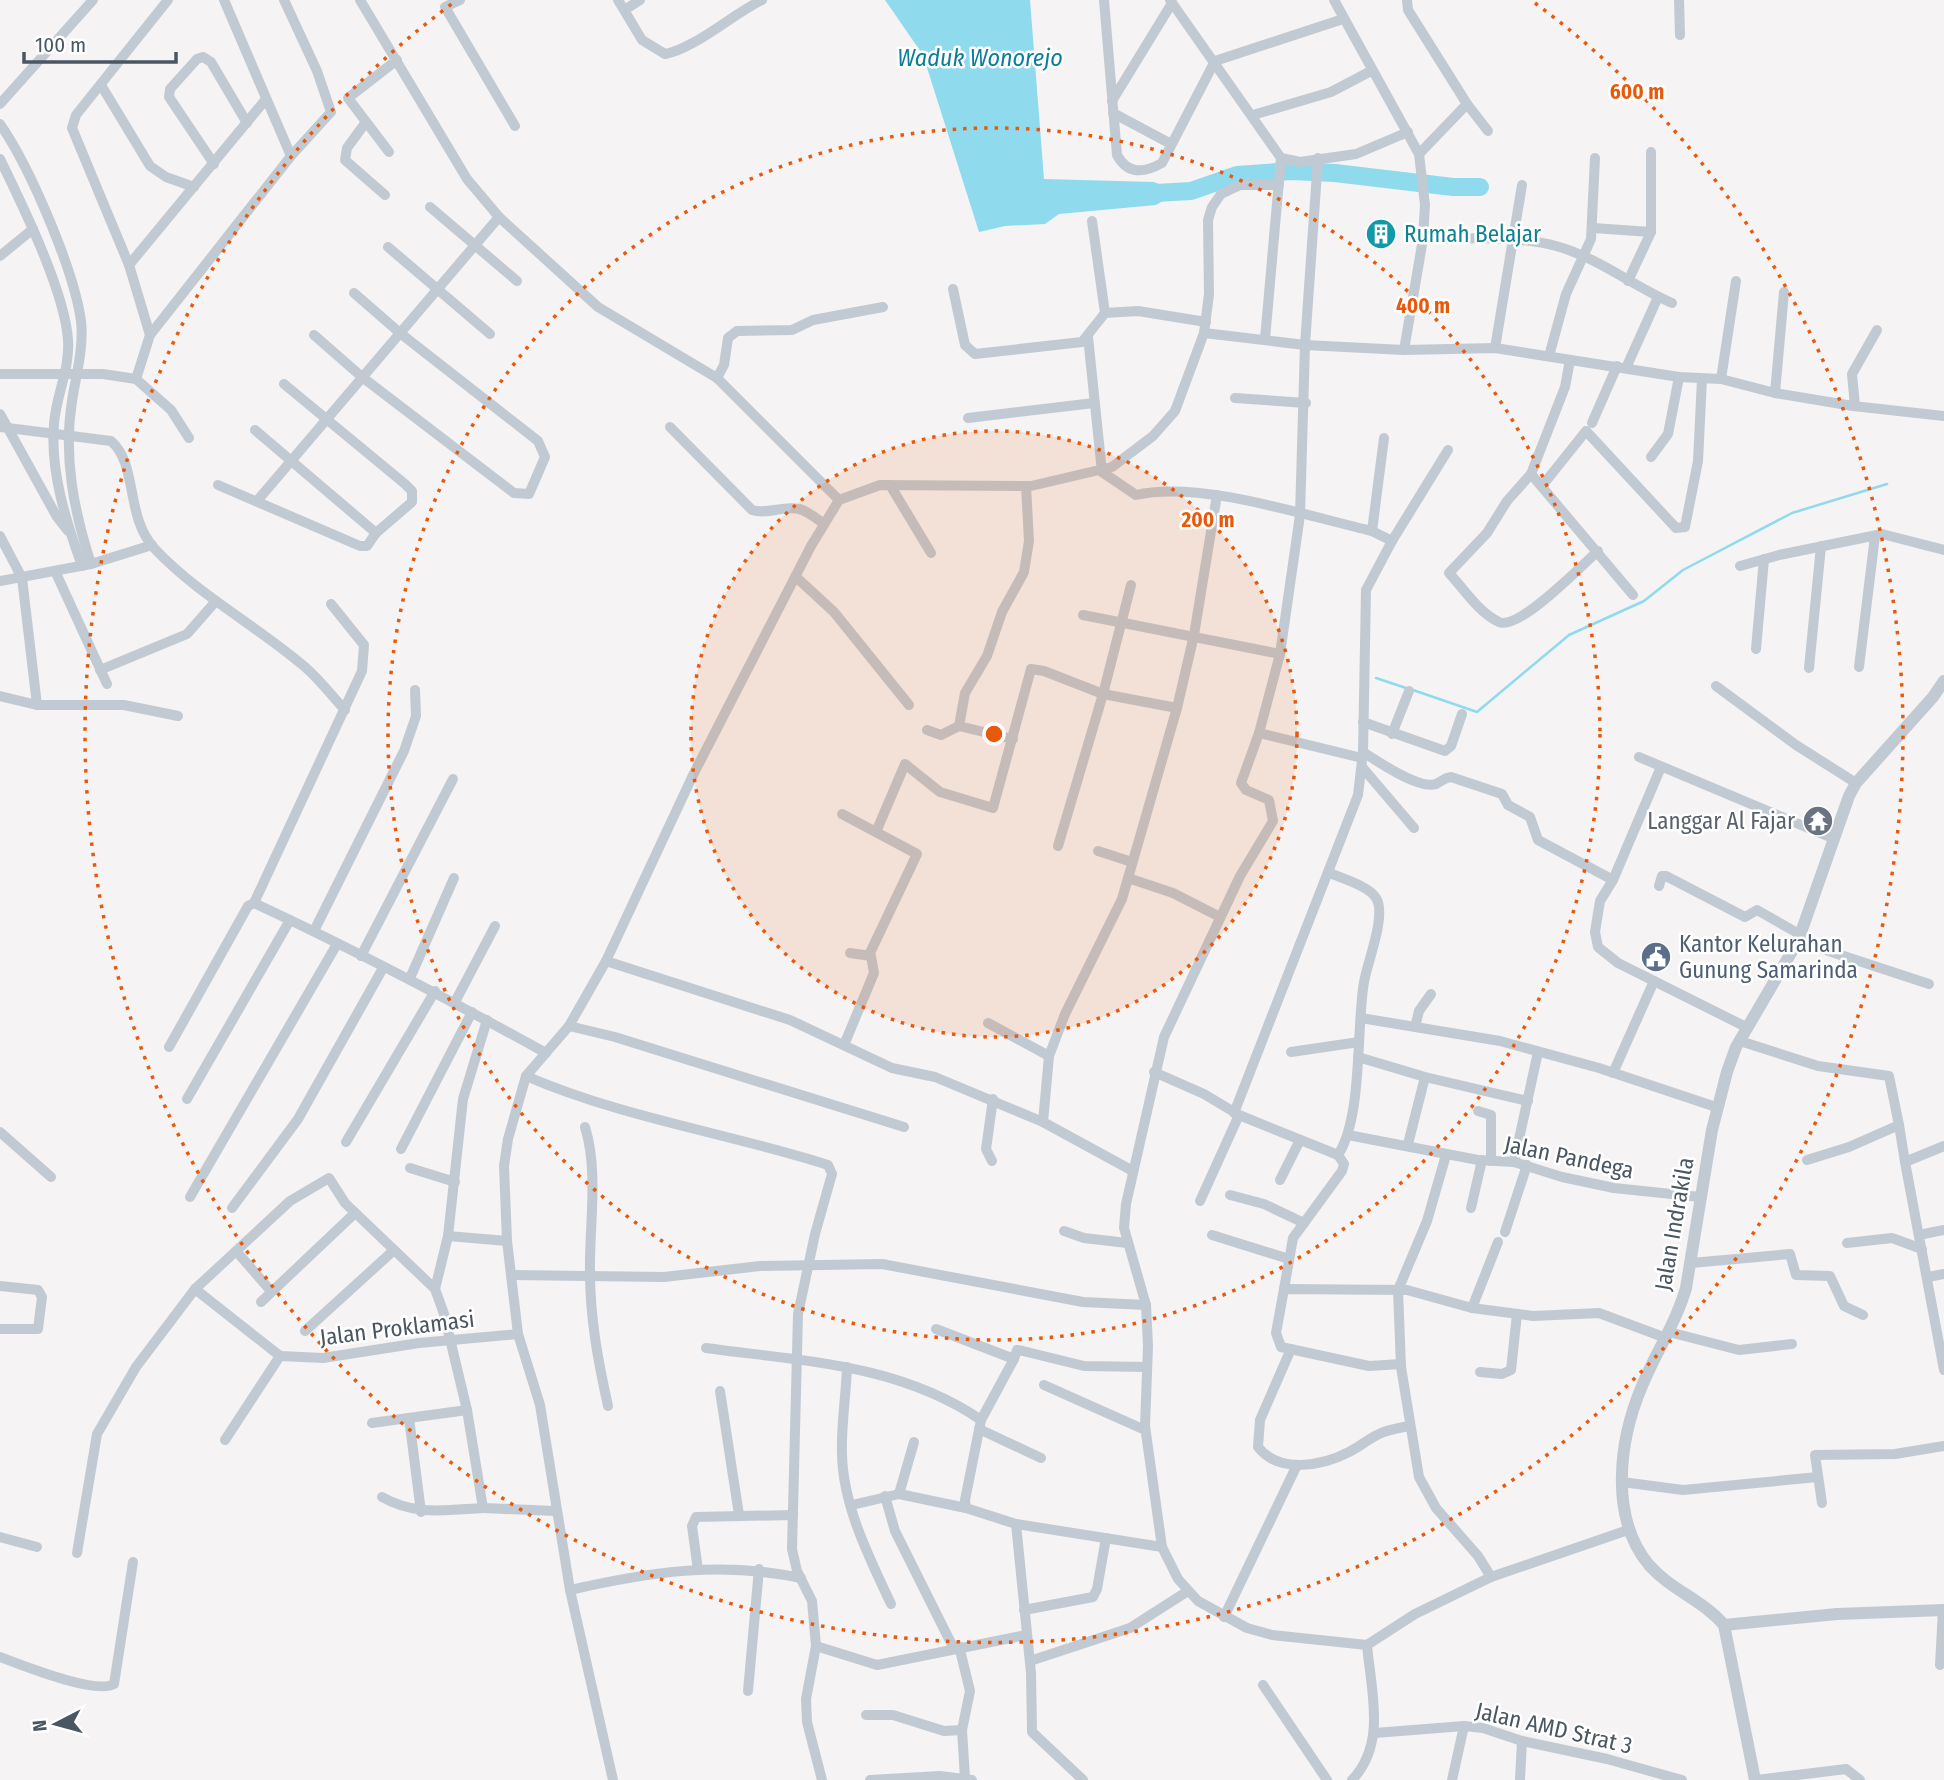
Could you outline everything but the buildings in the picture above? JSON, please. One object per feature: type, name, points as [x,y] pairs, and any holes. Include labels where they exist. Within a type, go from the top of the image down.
[{"type":"street","points":[[0,104],[93,0]]},
{"type":"street","points":[[150,335],[130,265],[72,128],[76,115],[168,0]]},
{"type":"street","points":[[224,0],[291,156]]},
{"type":"street","points":[[136,379],[150,335],[291,156],[331,112],[317,71],[284,0]]},
{"type":"street","points":[[360,0],[467,179],[499,217],[598,307],[717,379],[839,500]]},
{"type":"street","points":[[460,0],[445,7],[515,126]]},
{"type":"street","points":[[618,0],[626,9],[642,40],[665,54],[679,50],[736,12],[762,0]]},
{"type":"street","points":[[626,9],[640,0]]},
{"type":"street","points":[[1104,0],[1117,155],[1123,165],[1133,171],[1149,170],[1162,163],[1215,61],[1343,19]]},
{"type":"street","points":[[1334,0],[1419,154],[1425,205],[1423,239],[1404,350]]},
{"type":"street","points":[[1407,0],[1408,10],[1467,104],[1488,131]]},
{"type":"street","points":[[1679,0],[1680,35]]},
{"type":"street","points":[[1112,101],[1171,1],[1253,115],[1280,159],[1265,339]]},
{"type":"street","points":[[214,164],[169,97],[170,89],[197,59],[203,57],[211,62],[247,123]]},
{"type":"street","points":[[389,152],[348,99],[397,60]]},
{"type":"street","points":[[1253,115],[1331,92],[1371,71]]},
{"type":"street","points":[[101,85],[150,166],[166,177],[194,187]]},
{"type":"street","points":[[130,265],[266,99]]},
{"type":"street","points":[[1419,154],[1467,104]]},
{"type":"street","points":[[1113,114],[1171,144]]},
{"type":"street","points":[[366,122],[348,148],[345,160],[385,195]]},
{"type":"street","points":[[0,124],[34,187],[67,272],[81,320],[73,373],[69,435],[73,502],[83,540],[86,565]]},
{"type":"street","points":[[1280,159],[1294,162],[1366,152],[1408,132]]},
{"type":"street","points":[[1628,281],[1651,232],[1651,152]]},
{"type":"street","points":[[1549,356],[1566,294],[1593,228],[1595,158]]},
{"type":"street","points":[[0,159],[33,229],[61,308],[68,338],[73,373],[55,414],[57,477],[71,533],[86,565]]},
{"type":"street","points":[[1318,159],[1306,345],[1300,515],[1280,654],[1259,733],[1241,783],[1246,790],[1269,800],[1273,821],[1220,916],[1164,1037],[1132,1170],[1124,1228],[1146,1305],[1145,1430],[1162,1547],[1178,1579],[1188,1591],[1224,1617],[1272,1636],[1367,1645],[1415,1614],[1491,1577],[1628,1530]]},
{"type":"street","points":[[613,1780],[570,1590],[555,1511],[540,1405],[518,1334],[508,1241],[504,1166],[508,1139],[526,1076],[569,1026],[606,961],[693,775],[839,500],[856,492],[890,485],[1026,486],[1102,472],[1153,436],[1175,411],[1205,328],[1209,294],[1208,220],[1212,208],[1221,194],[1240,184],[1279,183]]},
{"type":"street","points":[[1495,348],[1511,239],[1522,186]]},
{"type":"street","points":[[430,207],[517,281]]},
{"type":"street","points":[[257,501],[499,217]]},
{"type":"street","points":[[953,289],[965,345],[975,354],[1079,343],[1087,337],[1105,313],[1091,221]]},
{"type":"street","points":[[1593,228],[1651,232]]},
{"type":"street","points":[[0,256],[33,229]]},
{"type":"street","points":[[1423,239],[1511,239],[1556,246],[1583,256],[1672,303]]},
{"type":"street","points":[[388,247],[490,334]]},
{"type":"street","points":[[1721,379],[1736,281]]},
{"type":"street","points":[[1775,393],[1784,292]]},
{"type":"street","points":[[314,335],[362,377],[514,493],[525,496],[534,489],[545,457],[538,442],[400,333],[354,293]]},
{"type":"street","points":[[1592,423],[1658,297]]},
{"type":"street","points":[[717,379],[724,365],[729,338],[737,331],[792,330],[813,320],[883,307]]},
{"type":"street","points":[[1105,313],[1138,311],[1205,328],[1306,345],[1404,350],[1495,348],[1679,377],[1721,379],[1775,393],[1855,406],[1944,416]]},
{"type":"street","points":[[1855,406],[1852,374],[1877,330]]},
{"type":"street","points":[[1087,337],[1102,472],[1136,495],[1182,490],[1217,495],[1372,531],[1392,541]]},
{"type":"street","points":[[1570,360],[1566,387],[1531,474],[1507,501],[1487,533],[1449,573],[1477,604],[1500,623],[1507,624],[1535,608],[1598,551]]},
{"type":"street","points":[[0,374],[73,373],[136,379],[171,410],[189,438]]},
{"type":"street","points":[[1651,457],[1668,434],[1679,377]]},
{"type":"street","points":[[1542,486],[1586,431],[1676,528],[1685,527],[1698,461],[1702,379]]},
{"type":"street","points":[[218,485],[360,546],[367,546],[376,533],[412,502],[412,491],[284,384]]},
{"type":"street","points":[[1235,398],[1306,403]]},
{"type":"street","points":[[968,418],[1094,403]]},
{"type":"street","points":[[0,414],[3,427],[57,517],[71,533],[83,540]]},
{"type":"street","points":[[3,427],[111,441],[126,463],[136,519],[152,545],[216,601],[307,668],[345,710]]},
{"type":"street","points":[[670,427],[752,510],[762,513],[790,508],[802,509],[824,524]]},
{"type":"street","points":[[255,430],[376,533]]},
{"type":"street","points":[[1372,531],[1384,438]]},
{"type":"street","points":[[1200,1201],[1237,1114],[1358,795],[1363,759],[1366,590],[1392,541],[1448,450]]},
{"type":"street","points":[[1531,474],[1633,595]]},
{"type":"street","points":[[890,485],[932,553]]},
{"type":"street","points":[[959,726],[965,693],[988,656],[1002,612],[1024,572],[1029,541],[1026,486]]},
{"type":"street","points":[[1043,1122],[1049,1056],[1065,1014],[1122,899],[1177,708],[1194,635],[1217,495]]},
{"type":"street","points":[[0,536],[22,578],[37,705]]},
{"type":"street","points":[[1860,667],[1875,536]]},
{"type":"street","points":[[1740,566],[1875,536],[1896,536],[1944,550]]},
{"type":"street","points":[[0,581],[86,565],[152,545]]},
{"type":"street","points":[[1809,668],[1821,547]]},
{"type":"street","points":[[1756,649],[1764,559]]},
{"type":"street","points":[[55,571],[107,684]]},
{"type":"street","points":[[796,577],[834,612],[909,705]]},
{"type":"street","points":[[1058,846],[1103,694],[1131,585]]},
{"type":"street","points":[[100,670],[187,634],[216,601]]},
{"type":"street","points":[[254,903],[362,671],[364,645],[331,604]]},
{"type":"street","points":[[1083,615],[1280,654]]},
{"type":"street","points":[[876,832],[905,764],[940,792],[993,808],[1031,669],[1044,671],[1103,694],[1177,708]]},
{"type":"street","name":"Jalan Indrakila","points":[[1724,1625],[1713,1612],[1651,1567],[1628,1530],[1622,1482],[1634,1406],[1680,1308],[1691,1264],[1716,1107],[1740,1041],[1800,938],[1832,838],[1856,783],[1933,697],[1944,681]]},
{"type":"street","points":[[1716,686],[1796,745],[1856,783]]},
{"type":"street","points":[[314,931],[404,751],[416,716],[415,691]]},
{"type":"street","points":[[1392,734],[1409,691]]},
{"type":"street","points":[[0,696],[37,705],[124,705],[178,716]]},
{"type":"street","points":[[1363,722],[1445,751],[1451,746],[1462,714]]},
{"type":"street","points":[[927,730],[941,735],[959,726],[1013,739]]},
{"type":"street","points":[[1259,733],[1363,759],[1422,782],[1435,784],[1451,776],[1502,794],[1508,805],[1530,817],[1538,841],[1613,880]]},
{"type":"street","points":[[1639,757],[1832,838]]},
{"type":"street","points":[[1363,759],[1414,828]]},
{"type":"street","points":[[1661,767],[1613,880],[1600,901],[1595,932],[1598,947],[1618,963],[1748,1028]]},
{"type":"street","points":[[361,956],[453,779]]},
{"type":"street","points":[[842,814],[917,854],[869,955],[874,973],[844,1045]]},
{"type":"street","points":[[1097,851],[1132,862]]},
{"type":"street","points":[[1330,873],[1371,893],[1379,905],[1376,935],[1364,981],[1348,1135],[1338,1155]]},
{"type":"street","points":[[1659,886],[1662,876],[1666,876],[1745,917],[1757,910],[1800,938],[1929,984]]},
{"type":"street","points":[[410,978],[454,878]]},
{"type":"street","points":[[1128,878],[1173,893],[1220,916]]},
{"type":"street","points":[[169,1047],[248,905],[254,903],[383,968],[410,978],[546,1053]]},
{"type":"street","points":[[187,1099],[290,920]]},
{"type":"street","points":[[455,1002],[495,926]]},
{"type":"street","points":[[190,1197],[337,944]]},
{"type":"street","points":[[850,953],[869,955]]},
{"type":"street","points":[[606,961],[790,1020],[892,1068],[935,1077],[993,1099],[1043,1122],[1132,1170]]},
{"type":"street","points":[[232,1208],[298,1119],[383,968]]},
{"type":"street","points":[[1612,1073],[1654,981]]},
{"type":"street","points":[[346,1142],[435,991]]},
{"type":"street","points":[[1415,1027],[1419,1011],[1431,993]]},
{"type":"street","points":[[401,1149],[472,1012]]},
{"type":"street","points":[[1361,1018],[1500,1041],[1612,1073],[1716,1107]]},
{"type":"street","points":[[435,1289],[448,1236],[456,1182],[463,1099],[487,1020]]},
{"type":"street","points":[[988,1023],[1049,1056]]},
{"type":"street","points":[[569,1026],[615,1037],[904,1127]]},
{"type":"street","points":[[1740,1041],[1818,1066],[1889,1076],[1944,1367]]},
{"type":"street","points":[[1291,1052],[1359,1042]]},
{"type":"street","points":[[1514,1162],[1538,1052]]},
{"type":"street","points":[[1358,1058],[1424,1077],[1528,1101]]},
{"type":"street","points":[[1154,1072],[1204,1094],[1237,1114],[1338,1155],[1344,1164],[1342,1171],[1293,1238],[1277,1339],[1281,1347],[1369,1366],[1401,1364]]},
{"type":"street","points":[[526,1076],[555,1089],[646,1117],[828,1165],[832,1174],[815,1234],[798,1314],[799,1359],[794,1416],[793,1556],[812,1601],[816,1646],[806,1699],[807,1722],[822,1780]]},
{"type":"street","points":[[1408,1144],[1424,1077]]},
{"type":"street","points":[[992,1161],[986,1149],[993,1099]]},
{"type":"street","points":[[1471,1208],[1486,1160],[1491,1115],[1478,1111]]},
{"type":"street","points":[[1807,1160],[1849,1147],[1899,1125]]},
{"type":"street","points":[[585,1127],[591,1154],[590,1275],[594,1346],[608,1406]]},
{"type":"street","points":[[0,1132],[51,1177]]},
{"type":"street","name":"Jalan Pandega","points":[[1348,1135],[1408,1144],[1446,1154],[1514,1162],[1562,1177],[1615,1188],[1700,1197]]},
{"type":"street","points":[[1280,1180],[1300,1140]]},
{"type":"street","points":[[1905,1162],[1944,1146]]},
{"type":"street","points":[[1446,1154],[1427,1222],[1398,1290],[1401,1364],[1419,1477],[1427,1495],[1491,1577]]},
{"type":"street","points":[[1505,1232],[1527,1165]]},
{"type":"street","points":[[410,1168],[456,1182]]},
{"type":"street","points":[[77,1553],[97,1434],[136,1367],[195,1289],[290,1201],[329,1178],[355,1213],[435,1289],[451,1340],[467,1410],[483,1508]]},
{"type":"street","points":[[1230,1195],[1264,1204],[1304,1223]]},
{"type":"street","points":[[261,1302],[270,1290],[355,1213]]},
{"type":"street","points":[[1919,1235],[1944,1230]]},
{"type":"street","points":[[1064,1231],[1084,1238],[1127,1243]]},
{"type":"street","points":[[1212,1235],[1289,1259]]},
{"type":"street","points":[[448,1236],[508,1241]]},
{"type":"street","points":[[1847,1243],[1892,1238],[1922,1249]]},
{"type":"street","points":[[1472,1308],[1498,1242]]},
{"type":"street","points":[[305,1331],[393,1251]]},
{"type":"street","points":[[236,1252],[270,1290]]},
{"type":"street","points":[[1691,1264],[1790,1254],[1796,1275],[1830,1276],[1844,1306],[1863,1315]]},
{"type":"street","points":[[511,1275],[664,1277],[810,1263],[882,1264],[1083,1302],[1146,1305]]},
{"type":"street","points":[[1928,1277],[1944,1274]]},
{"type":"street","points":[[0,1286],[38,1290],[42,1297],[38,1329],[0,1329]]},
{"type":"street","points":[[195,1289],[280,1356],[226,1440]]},
{"type":"street","points":[[1284,1289],[1398,1290],[1472,1308],[1517,1314],[1599,1313],[1668,1335],[1740,1350],[1792,1344]]},
{"type":"street","points":[[1480,1372],[1502,1374],[1511,1370],[1517,1314]]},
{"type":"street","points":[[936,1329],[1014,1359]]},
{"type":"street","name":"Jalan Proklamasi","points":[[280,1356],[323,1358],[451,1340],[518,1334]]},
{"type":"street","points":[[706,1348],[799,1359],[878,1373],[923,1388],[958,1404],[980,1425],[1041,1458]]},
{"type":"street","points":[[1292,1349],[1260,1420],[1258,1447],[1265,1457],[1283,1465],[1337,1458],[1377,1434],[1409,1426]]},
{"type":"street","points":[[966,1508],[965,1500],[980,1425],[1017,1350],[1084,1366],[1147,1367]]},
{"type":"street","points":[[847,1367],[842,1455],[852,1505],[864,1545],[891,1604]]},
{"type":"street","points":[[1044,1385],[1145,1430]]},
{"type":"street","points":[[720,1391],[739,1515]]},
{"type":"street","points":[[372,1423],[467,1410]]},
{"type":"street","points":[[409,1418],[421,1512]]},
{"type":"street","points":[[899,1494],[914,1442]]},
{"type":"street","points":[[1822,1503],[1815,1455],[1895,1454],[1944,1446]]},
{"type":"street","points":[[1224,1617],[1297,1465]]},
{"type":"street","points":[[1622,1482],[1683,1490],[1818,1477]]},
{"type":"street","points":[[852,1505],[899,1494],[966,1508],[1016,1524],[1162,1547]]},
{"type":"street","points":[[870,1780],[969,1779],[962,1730],[970,1691],[956,1646],[895,1531],[885,1496]]},
{"type":"street","points":[[382,1497],[421,1512],[483,1508],[555,1511]]},
{"type":"street","points":[[698,1570],[693,1519],[703,1516],[793,1515]]},
{"type":"street","points":[[1016,1524],[1030,1661],[1032,1732],[1083,1780]]},
{"type":"street","points":[[0,1537],[37,1547]]},
{"type":"street","points":[[1024,1610],[1093,1597],[1097,1590],[1105,1538]]},
{"type":"street","points":[[0,1657],[87,1684],[109,1687],[114,1684],[133,1562]]},
{"type":"street","points":[[570,1590],[630,1577],[698,1570],[759,1569],[801,1578]]},
{"type":"street","points":[[748,1691],[759,1569]]},
{"type":"street","points":[[1030,1661],[1130,1628],[1188,1591]]},
{"type":"street","points":[[1860,1780],[1849,1769],[1756,1780],[1724,1625],[1837,1615],[1943,1610],[1940,1665]]},
{"type":"street","points":[[816,1646],[877,1665],[956,1646],[1026,1635]]},
{"type":"street","points":[[1352,1780],[1365,1767],[1375,1733],[1367,1645]]},
{"type":"street","points":[[1263,1685],[1327,1780]]},
{"type":"street","points":[[866,1715],[893,1715],[944,1731],[962,1730]]},
{"type":"street","points":[[1452,1780],[1464,1726]]},
{"type":"street","name":"Jalan AMD Strat 3","points":[[1375,1733],[1464,1726],[1607,1759],[1682,1780]]},
{"type":"street","points":[[1520,1780],[1522,1741]]},
{"type":"water","name":"Waduk Wonorejo","points":[[885,0],[1030,0],[1044,179],[1154,182],[1178,192],[1156,205],[1059,214],[1045,224],[1005,226],[979,232],[923,55]]},
{"type":"waterway","points":[[1156,193],[1191,191],[1237,175],[1291,171],[1335,173],[1453,187],[1480,187]]},
{"type":"waterway","points":[[1413,690],[1477,712],[1569,635],[1644,601],[1683,570],[1792,513],[1887,484]]},
{"type":"waterway","points":[[1376,678],[1406,688]]},
{"type":"place","name":"Rumah Belajar","points":[[1381,234]]},
{"type":"place","name":"Langgar Al Fajar","points":[[1818,821]]},
{"type":"place","name":"Kantor Kelurahan Gunung Samarinda","points":[[1656,957]]}]
